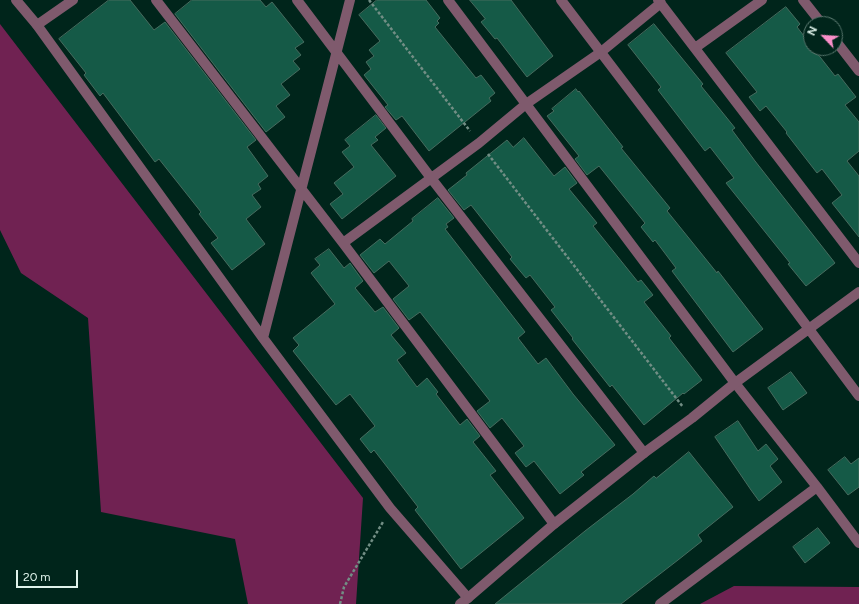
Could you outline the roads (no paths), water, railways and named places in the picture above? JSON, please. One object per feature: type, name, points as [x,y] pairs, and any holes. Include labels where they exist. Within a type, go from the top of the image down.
[{"type":"street","points":[[16,0],[37,25],[263,338],[390,508],[464,601],[554,524],[644,453],[692,418],[735,383],[859,292]]},
{"type":"street","points":[[37,25],[73,0]]},
{"type":"street","points":[[156,0],[343,243],[554,524]]},
{"type":"street","points":[[297,0],[431,178],[644,453]]},
{"type":"street","points":[[263,338],[350,0]]},
{"type":"street","points":[[448,0],[735,383],[859,543]]},
{"type":"street","points":[[561,0],[859,396]]},
{"type":"street","points":[[695,48],[762,0]]},
{"type":"street","points":[[804,0],[816,16]]},
{"type":"street","points":[[343,243],[479,143],[526,104],[601,52],[659,2],[859,263]]},
{"type":"street","points":[[843,50],[859,71]]},
{"type":"street","points":[[660,604],[817,487]]}]
